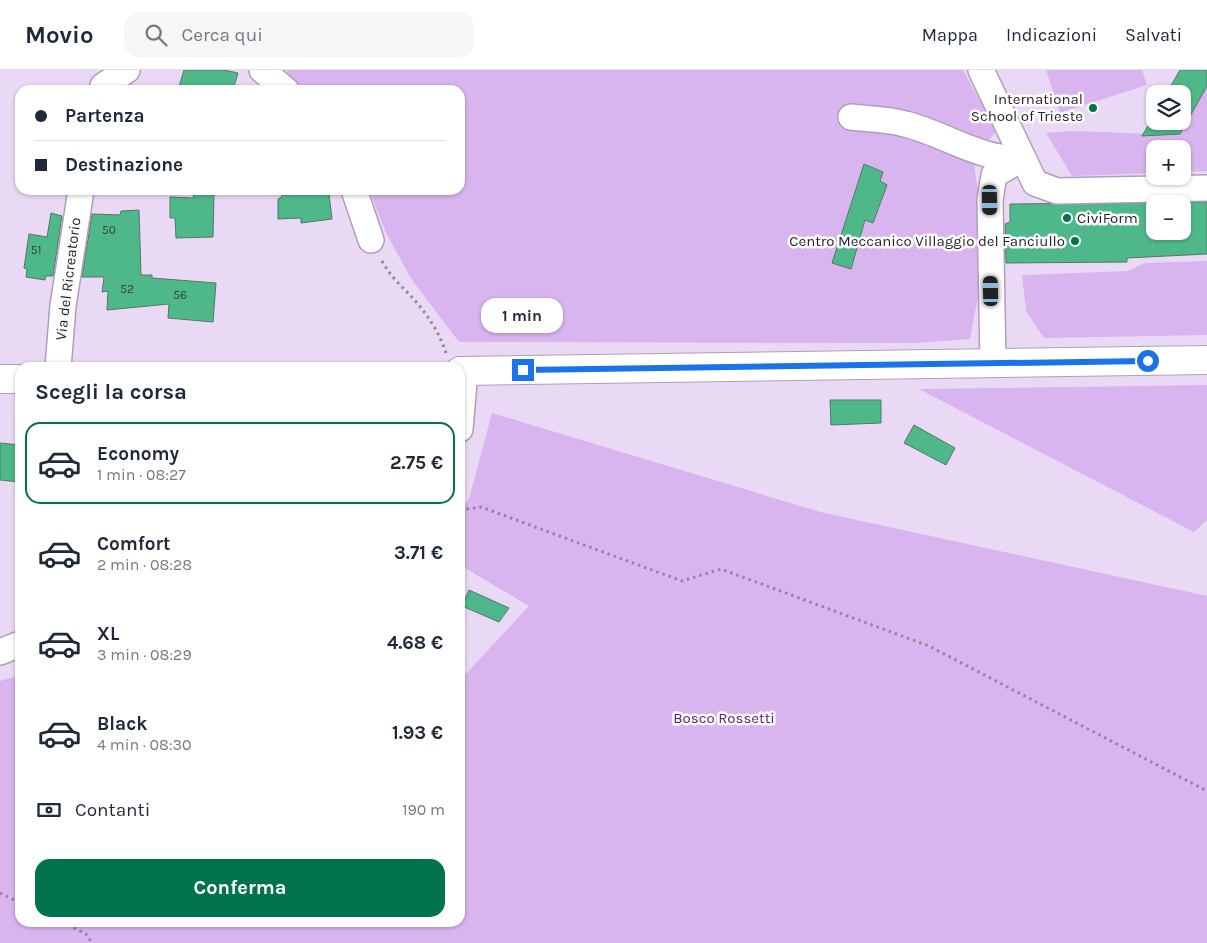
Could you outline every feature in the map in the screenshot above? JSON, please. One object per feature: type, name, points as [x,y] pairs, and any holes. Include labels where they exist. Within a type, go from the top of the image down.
[{"type":"main road","points":[[465,367],[993,364],[1207,360]]},
{"type":"main road","points":[[0,379],[15,379]]},
{"type":"street","points":[[105,85],[127,70]]},
{"type":"street","points":[[262,70],[280,85]]},
{"type":"street","points":[[981,70],[1035,183],[1057,191],[1207,188]]},
{"type":"street","points":[[851,117],[905,124],[986,155],[1006,159],[1023,158]]},
{"type":"street","points":[[993,364],[990,200],[994,175],[1023,158]]},
{"type":"street","name":"Via del Ricreatorio","points":[[58,362],[63,306],[80,195]]},
{"type":"street","points":[[356,195],[372,240]]},
{"type":"street","points":[[0,652],[15,646]]},
{"type":"path","points":[[372,240],[389,271],[422,309],[455,362]]},
{"type":"path","points":[[465,509],[481,507],[682,580],[721,569],[929,646],[1207,791]]},
{"type":"path","points":[[0,893],[15,900]]},
{"type":"path","points":[[72,927],[86,934],[92,943]]},
{"type":"green space","points":[[286,70],[963,70],[997,131],[973,157],[978,192],[980,286],[970,339],[915,343],[459,342],[412,280],[386,233],[371,195],[465,195],[465,85],[298,85]]},
{"type":"green space","points":[[1046,70],[1142,70],[1147,85],[1060,113]]},
{"type":"green space","points":[[1207,86],[1207,171],[1191,172],[1191,140],[1146,140],[1146,173],[1072,176],[1046,133],[1078,131],[1180,134],[1182,130],[1191,130],[1191,114]]},
{"type":"green space","points":[[1207,261],[1207,335],[1044,338],[1026,311],[1022,275],[1128,271],[1145,263]]},
{"type":"green space","points":[[1207,385],[1207,520],[1194,532],[919,389]]},
{"type":"green space","name":"Bosco Rossetti","points":[[492,413],[820,512],[1207,596],[1207,943],[0,943],[0,681],[15,676],[15,927],[465,927],[465,675],[529,606],[465,568],[465,503],[469,499]]},
{"type":"building","points":[[184,70],[224,70],[238,73],[234,85],[180,85]]},
{"type":"building","points":[[1180,70],[1207,70],[1207,86],[1191,114],[1191,85],[1171,85]]},
{"type":"building","points":[[1146,129],[1182,130],[1180,134],[1142,136]]},
{"type":"building","points":[[864,164],[883,172],[880,181],[887,185],[873,223],[865,220],[851,269],[832,263]]},
{"type":"building","points":[[194,195],[214,195],[213,237],[176,238],[175,218],[170,218],[170,197],[193,198]]},
{"type":"building","points":[[282,195],[329,195],[332,219],[301,223],[301,218],[278,219],[278,199],[282,197]]},
{"type":"building","name":"Centro Meccanico Villaggio del Fanciullo","points":[[1191,202],[1207,202],[1207,254],[1127,258],[1127,262],[1006,263],[1005,224],[1010,222],[1010,204],[1146,203],[1146,240],[1191,240]]},
{"type":"building","points":[[139,210],[141,275],[152,275],[152,278],[216,283],[213,322],[168,318],[169,304],[107,310],[108,291],[102,292],[104,277],[82,277],[92,214],[120,215],[121,211]]},
{"type":"building","points":[[51,213],[62,216],[53,276],[46,276],[45,280],[26,277],[27,269],[24,268],[29,234],[47,237]]},
{"type":"building","points":[[830,400],[881,400],[881,423],[831,425]]},
{"type":"building","points":[[914,425],[955,448],[946,465],[904,443]]},
{"type":"building","points":[[0,443],[15,444],[15,482],[0,480]]},
{"type":"building","points":[[469,590],[509,608],[499,622],[465,607],[465,599]]},
{"type":"place","name":"International School of Trieste","points":[[1093,108]]},
{"type":"place","name":"CiviForm","points":[[1067,218]]},
{"type":"place","name":"Centro Meccanico Villaggio del Fanciullo","points":[[1075,241]]},
{"type":"route","points":[[523,370],[1148,361]]}]
